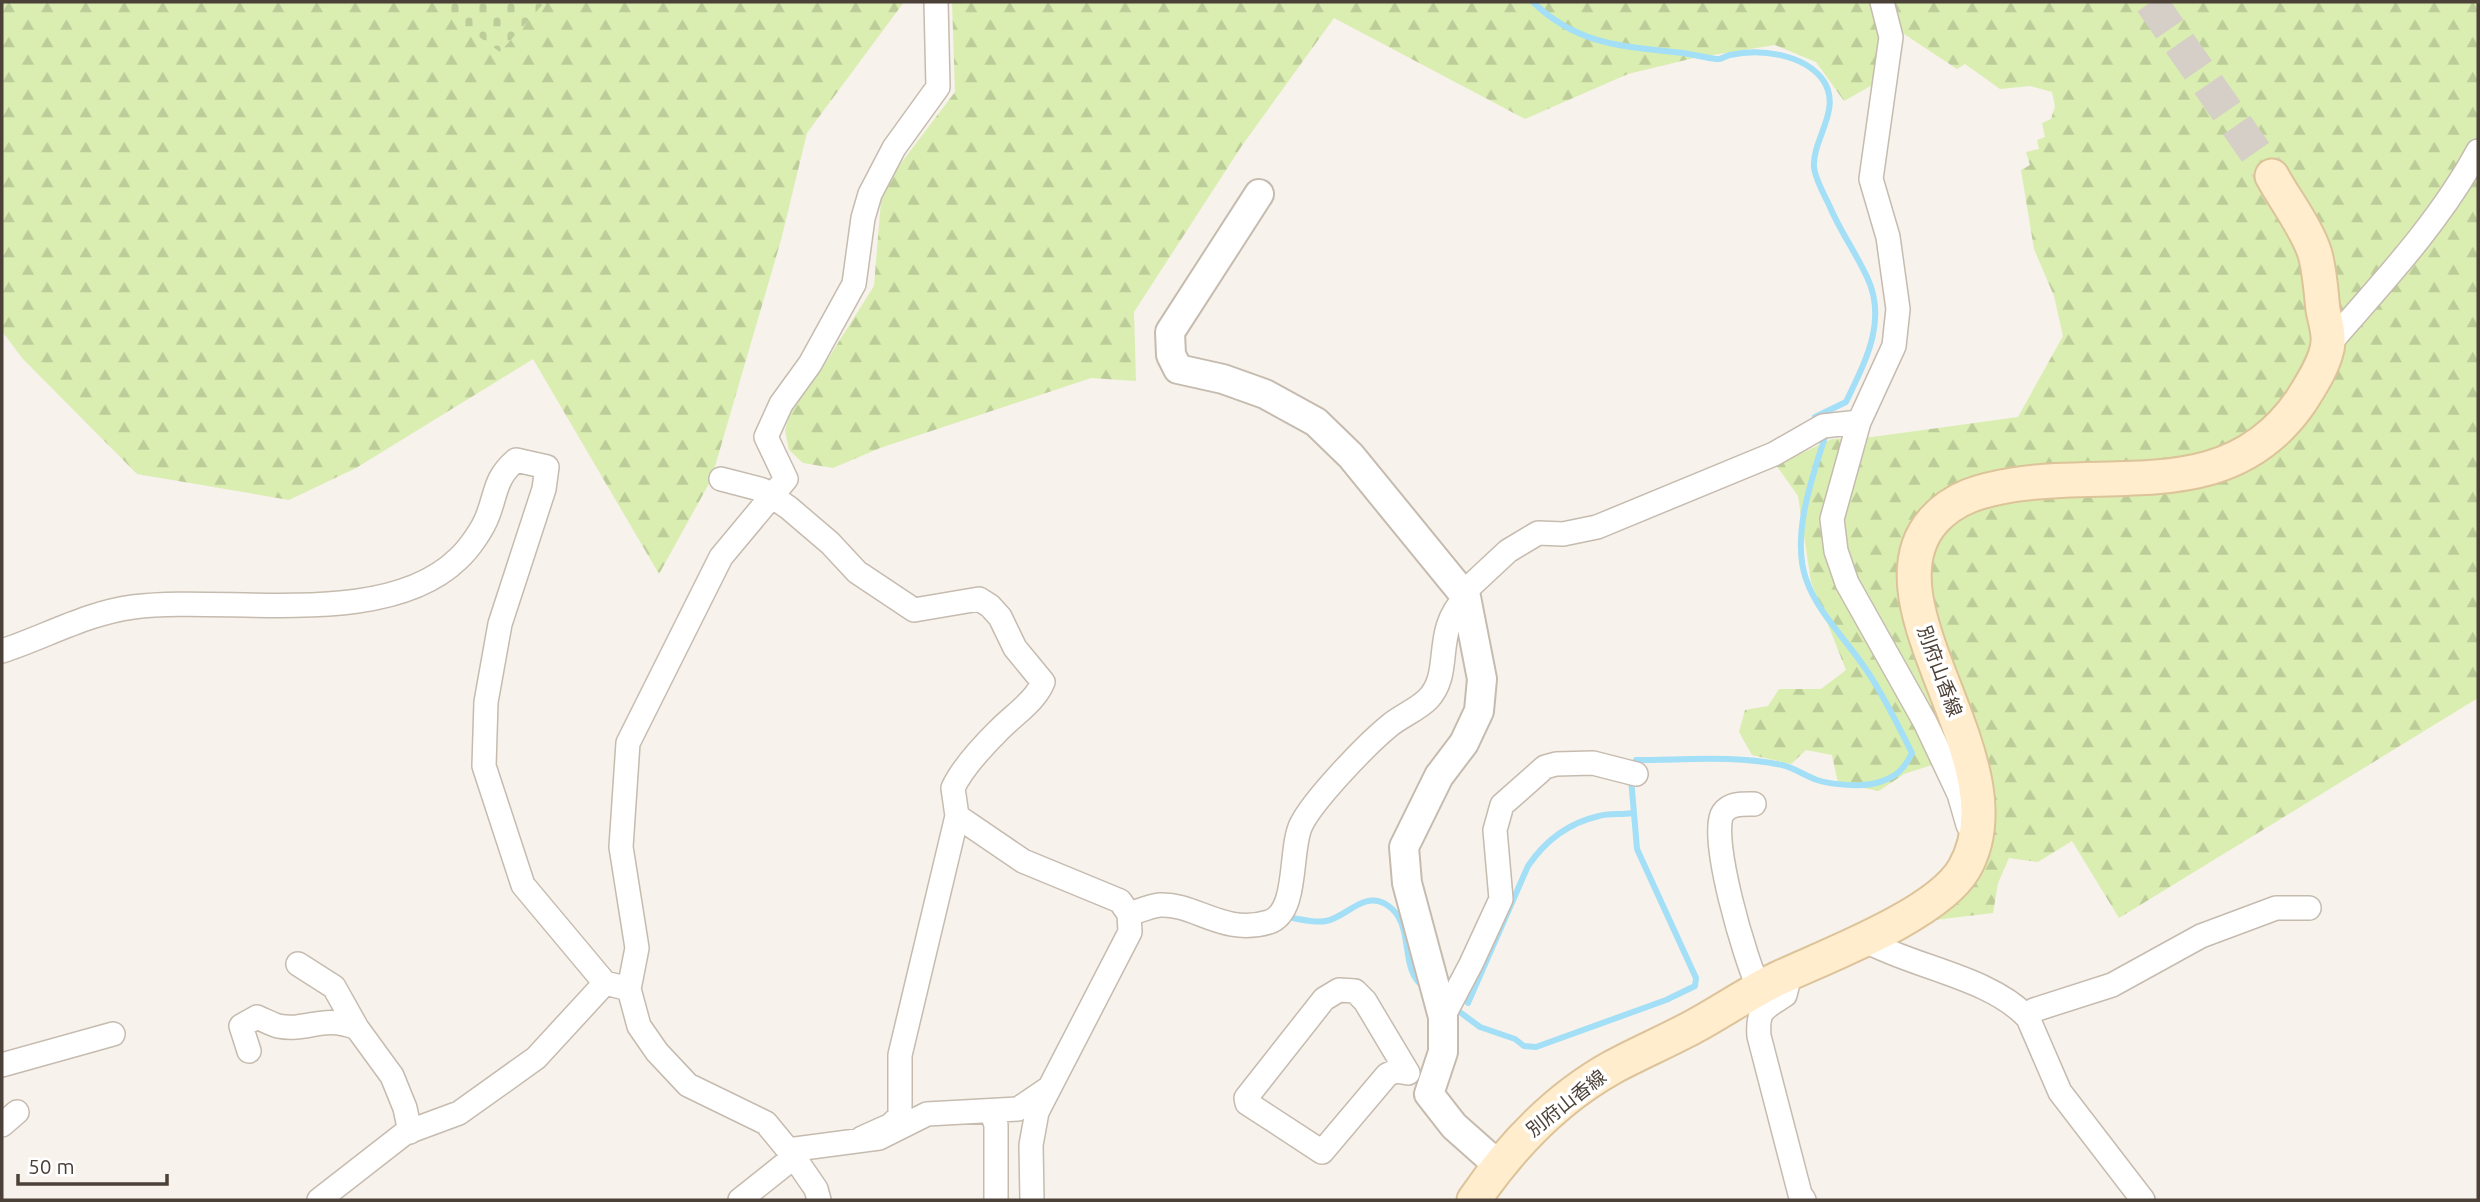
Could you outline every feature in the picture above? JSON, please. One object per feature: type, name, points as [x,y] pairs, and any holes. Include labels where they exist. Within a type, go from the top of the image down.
[{"type":"main road","points":[[2272,176],[2315,252],[2329,344]]},
{"type":"main road","name":"別府山香線","points":[[1474,1200],[1498,1165],[1535,1125],[1583,1086],[1770,982],[1864,940],[1953,886],[1967,865],[1979,803],[1963,733],[1918,609],[1914,576],[1917,552],[1924,533],[1948,507],[1969,495],[1991,488],[2056,478],[2154,479],[2184,475],[2228,463],[2253,450],[2288,420],[2312,385],[2329,344]]},
{"type":"street","points":[[819,1200],[816,1189],[766,1123],[688,1085],[657,1052],[639,1026],[629,989],[637,948],[621,847],[628,743],[721,557],[786,479],[766,437],[780,404],[810,364],[854,284],[863,218],[870,194],[894,148],[938,87],[936,2]]},
{"type":"street","points":[[1882,2],[1891,37],[1871,179],[1888,237],[1898,309],[1894,346],[1858,422],[1832,519],[1836,551],[1847,583],[1925,722],[1959,794],[1973,843]]},
{"type":"street","points":[[2329,344],[2408,254],[2460,184],[2478,151]]},
{"type":"street","points":[[1259,194],[1170,332],[1171,355],[1178,369],[1223,379],[1265,394],[1316,422],[1351,456],[1465,595],[1482,679],[1479,711],[1464,743],[1439,776],[1408,835],[1404,863],[1443,1017],[1443,1052],[1429,1094]]},
{"type":"street","points":[[1129,914],[1158,905],[1239,925],[1268,922],[1277,917],[1290,893],[1292,861],[1301,825],[1367,745],[1429,698],[1442,666],[1444,635],[1450,617],[1465,595],[1508,551],[1538,533],[1563,534],[1597,527],[1774,454],[1823,426],[1858,422]]},
{"type":"street","points":[[2,651],[91,617],[131,607],[183,603],[337,603],[419,585],[458,559],[487,518],[501,473],[516,460],[532,461],[547,467],[544,489],[500,624],[486,702],[484,766],[523,885],[605,983],[629,989]]},
{"type":"street","points":[[722,479],[771,496],[813,527],[857,572],[914,610],[979,599],[990,606],[1015,648],[1043,682],[1036,694],[998,731],[955,784],[953,799],[957,816],[900,1055],[900,1116],[891,1125],[862,1138],[791,1154],[740,1200]]},
{"type":"street","points":[[1443,1017],[1501,899],[1495,830],[1502,805],[1545,767],[1556,764],[1593,763],[1636,774]]},
{"type":"street","points":[[1754,804],[1728,808],[1722,815],[1719,831],[1735,923],[1749,968],[1770,982],[1787,987],[1785,995],[1763,1009],[1758,1017],[1759,1036],[1800,1194],[1804,1200]]},
{"type":"street","points":[[957,816],[1023,861],[1120,901],[1129,914],[1130,932],[1049,1088],[1032,1129],[1032,1200]]},
{"type":"street","points":[[2034,1010],[2112,985],[2201,936],[2276,908],[2309,908]]},
{"type":"street","points":[[1864,940],[1902,959],[1978,985],[2019,1008],[2028,1018],[2060,1092],[2143,1200]]},
{"type":"street","points":[[298,964],[334,987],[357,1028],[392,1076],[410,1132]]},
{"type":"street","points":[[318,1200],[410,1132],[459,1113],[536,1058],[605,983]]},
{"type":"street","points":[[1408,1073],[1395,1071],[1387,1075],[1322,1152],[1247,1104],[1246,1098],[1324,999],[1339,990],[1355,991],[1365,1001],[1408,1073],[1454,1126],[1498,1165]]},
{"type":"street","points":[[249,1051],[241,1026],[257,1017],[277,1026],[294,1027],[338,1020],[357,1028]]},
{"type":"street","points":[[2,1065],[113,1034]]},
{"type":"street","points":[[862,1138],[879,1138],[927,1114],[1018,1110],[1049,1088]]},
{"type":"street","points":[[991,1111],[996,1125],[996,1200]]},
{"type":"green space","points":[[2,2],[904,2],[807,133],[781,240],[711,480],[659,574],[533,359],[356,468],[289,500],[137,474],[22,358],[2,331]]},
{"type":"green space","points":[[449,2],[545,2],[500,52],[445,12]]},
{"type":"green space","points":[[952,2],[1871,2],[1881,44],[1876,83],[1844,101],[1816,62],[1775,45],[1694,58],[1628,74],[1525,119],[1334,18],[1241,147],[1134,312],[1136,381],[1091,378],[880,448],[833,468],[803,463],[789,450],[785,430],[793,405],[819,373],[874,286],[882,188],[955,92]]},
{"type":"green space","points":[[1890,2],[2478,2],[2478,698],[2119,918],[2072,841],[2038,862],[2009,858],[1998,883],[1993,913],[1926,921],[1968,886],[1992,845],[1991,782],[1957,757],[1904,774],[1879,791],[1838,783],[1832,755],[1806,750],[1791,764],[1752,755],[1739,732],[1745,710],[1768,706],[1779,689],[1821,689],[1846,670],[1811,582],[1798,496],[1776,465],[1832,439],[1872,437],[2018,417],[2063,336],[2054,296],[2034,249],[2021,170],[2030,165],[2026,152],[2039,149],[2037,140],[2045,137],[2042,123],[2051,119],[2055,106],[2052,92],[2030,86],[2000,89],[1965,64],[1957,69],[1898,30]]},
{"type":"waterway","points":[[1533,2],[1565,26],[1598,40],[1716,59],[1755,52],[1781,55],[1805,64],[1823,80],[1830,102],[1817,146],[1815,172],[1834,216],[1867,277],[1873,293],[1875,325],[1867,356],[1846,402],[1815,417],[1818,422]]},
{"type":"waterway","points":[[1634,768],[1636,760],[1746,760],[1782,765],[1823,782],[1863,785],[1889,779],[1902,769],[1909,759],[1912,753],[1878,689],[1824,614],[1806,579],[1802,562],[1802,526],[1809,489],[1825,437],[1822,432]]},
{"type":"waterway","points":[[1453,1007],[1480,1027],[1515,1039],[1524,1046],[1536,1047],[1666,1000],[1695,986],[1696,978],[1637,849],[1631,778]]},
{"type":"waterway","points":[[1468,1003],[1528,866],[1535,857],[1558,834],[1577,823],[1603,815],[1632,813]]},
{"type":"waterway","points":[[1293,918],[1326,921],[1363,902],[1379,901],[1387,905],[1396,913],[1401,923],[1411,969],[1424,987]]},
{"type":"tunnel","points":[[2151,2],[2272,176]]}]
